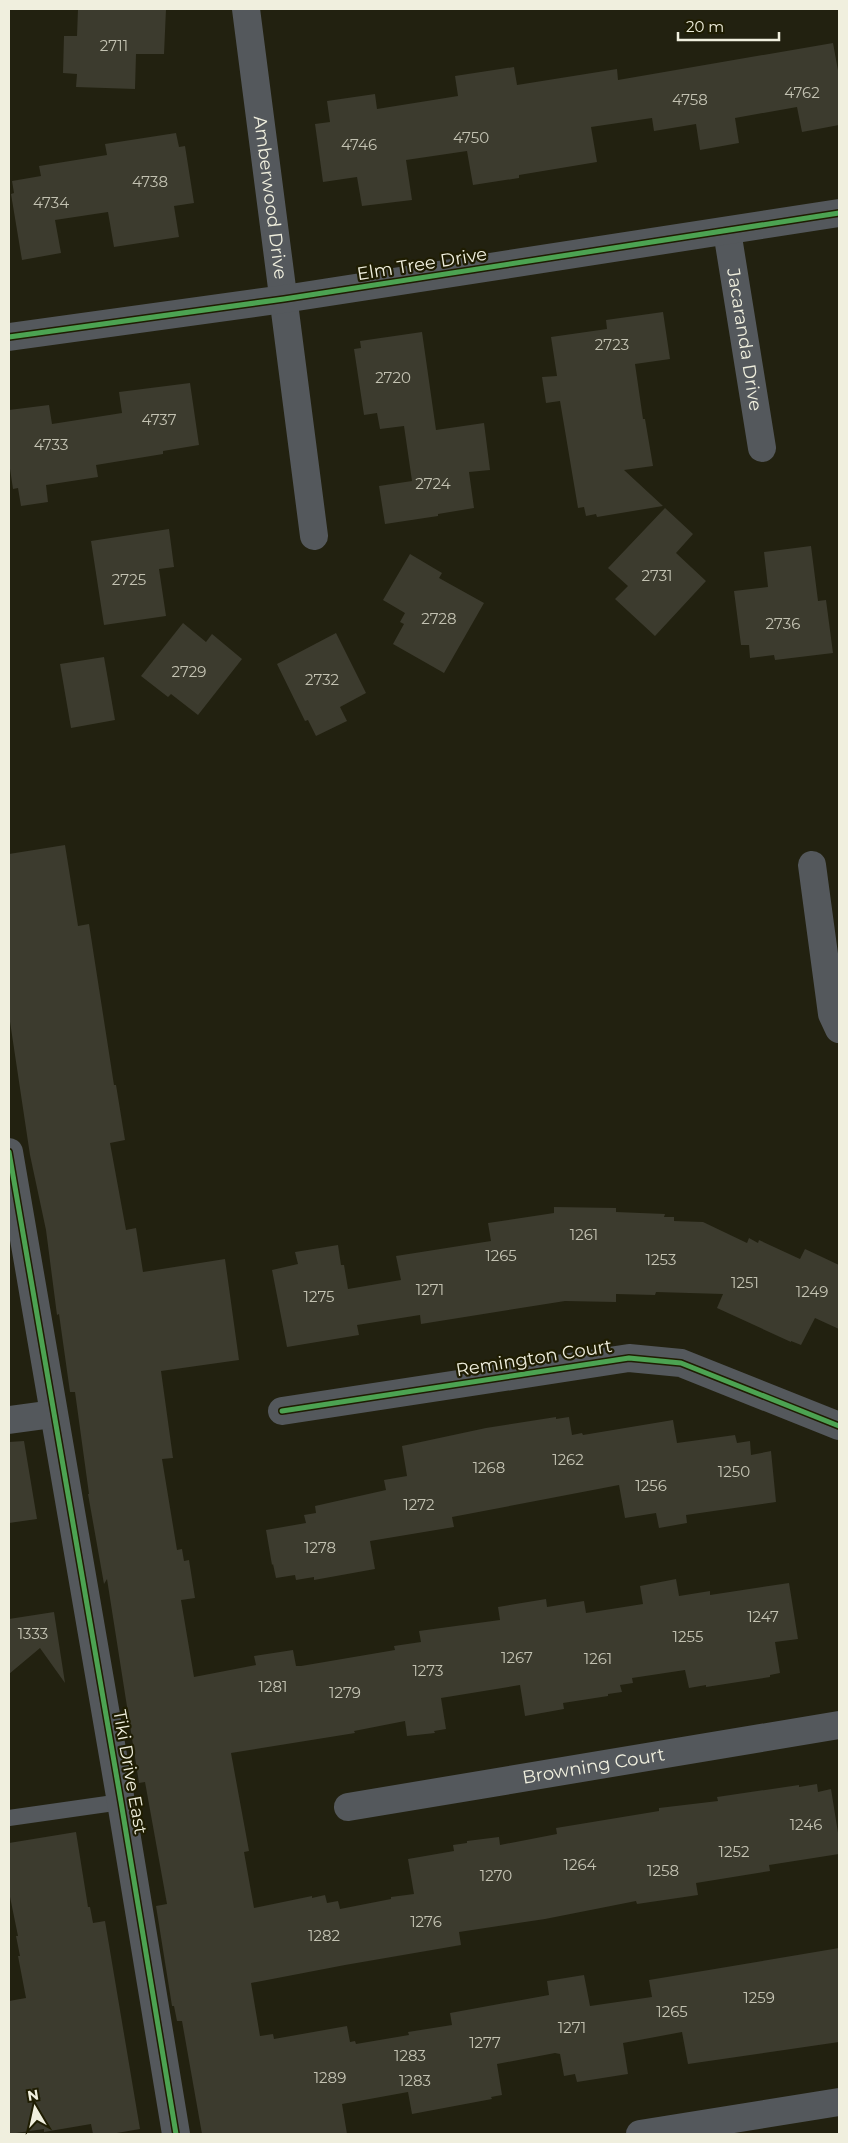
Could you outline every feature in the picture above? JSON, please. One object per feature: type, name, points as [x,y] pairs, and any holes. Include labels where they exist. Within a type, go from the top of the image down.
[{"type":"street","name":"Amberwood Drive","points":[[246,9],[314,536]]},
{"type":"street","name":"Elm Tree Drive","points":[[9,337],[284,299],[839,213]]},
{"type":"street","name":"Jacaranda Drive","points":[[727,231],[762,448]]},
{"type":"street","points":[[812,866],[832,1014],[839,1028]]},
{"type":"street","name":"Tiki Drive East","points":[[9,1152],[176,2134]]},
{"type":"street","name":"Remington Court","points":[[282,1410],[629,1358],[681,1362],[839,1426]]},
{"type":"street","points":[[9,1420],[53,1414]]},
{"type":"street","name":"Browning Court","points":[[348,1807],[839,1725]]},
{"type":"street","points":[[640,2134],[839,2102]]},
{"type":"lane","points":[[9,1818],[121,1802]]},
{"type":"building","points":[[78,9],[166,9],[164,54],[136,54],[135,89],[76,87],[77,74],[63,73],[64,36],[77,36]]},
{"type":"building","points":[[833,43],[839,76],[839,125],[802,132],[797,107],[735,118],[739,143],[700,150],[696,124],[654,131],[652,118],[591,127],[597,162],[519,175],[519,178],[473,185],[467,151],[406,160],[412,200],[362,206],[357,177],[323,182],[315,124],[330,122],[327,101],[375,94],[377,109],[458,96],[455,76],[514,67],[517,85],[617,69],[618,80]]},
{"type":"building","points":[[176,133],[179,147],[185,146],[194,203],[174,206],[179,237],[114,247],[108,212],[55,220],[61,253],[22,260],[11,194],[14,193],[12,181],[41,176],[39,166],[107,155],[105,144]]},
{"type":"building","points":[[663,312],[670,359],[635,364],[643,419],[645,419],[653,466],[624,470],[663,506],[597,517],[596,514],[586,516],[584,507],[578,508],[560,401],[546,403],[542,377],[557,376],[551,337],[607,329],[606,320]]},
{"type":"building","points":[[422,332],[436,430],[484,423],[490,470],[469,472],[474,508],[438,514],[438,516],[385,524],[379,486],[412,481],[404,426],[380,429],[377,413],[364,415],[354,349],[361,348],[360,341]]},
{"type":"building","points":[[190,383],[199,445],[163,451],[163,454],[96,465],[98,477],[46,485],[48,502],[21,506],[18,488],[13,489],[9,462],[9,410],[49,405],[52,424],[122,413],[119,392]]},
{"type":"building","points":[[665,508],[693,534],[676,553],[706,581],[655,636],[615,599],[628,586],[608,568]]},
{"type":"building","points":[[169,529],[174,567],[159,569],[166,616],[104,625],[91,541]]},
{"type":"building","points":[[811,546],[818,601],[826,600],[833,653],[775,660],[774,655],[750,658],[749,645],[741,645],[734,591],[768,587],[764,552]]},
{"type":"building","points":[[410,554],[442,573],[439,578],[484,603],[444,673],[393,644],[404,624],[400,622],[405,613],[383,600]]},
{"type":"building","points":[[183,623],[206,642],[212,634],[242,659],[198,715],[171,694],[168,697],[141,676]]},
{"type":"building","points":[[336,633],[366,693],[340,707],[347,721],[316,736],[308,720],[305,721],[277,664]]},
{"type":"building","points":[[104,657],[115,720],[71,728],[60,664]]},
{"type":"building","points":[[65,845],[78,926],[89,924],[114,1085],[116,1085],[125,1140],[110,1143],[126,1230],[136,1228],[143,1272],[225,1259],[239,1360],[161,1371],[173,1458],[162,1459],[177,1550],[182,1549],[184,1561],[189,1560],[195,1598],[181,1600],[194,1677],[256,1665],[254,1656],[293,1650],[296,1666],[301,1666],[395,1650],[394,1646],[421,1642],[419,1631],[500,1620],[498,1607],[546,1599],[547,1607],[584,1601],[586,1613],[643,1604],[640,1586],[676,1579],[679,1596],[710,1591],[710,1595],[789,1583],[798,1639],[775,1642],[780,1673],[770,1675],[770,1677],[689,1688],[685,1670],[632,1678],[633,1683],[620,1685],[622,1692],[563,1703],[564,1709],[525,1716],[520,1685],[441,1698],[446,1729],[434,1731],[435,1733],[407,1736],[405,1721],[354,1731],[355,1733],[231,1753],[249,1851],[244,1852],[254,1908],[325,1895],[327,1903],[338,1901],[340,1909],[391,1899],[391,1897],[414,1894],[408,1859],[454,1851],[453,1845],[467,1843],[467,1841],[499,1837],[500,1845],[557,1834],[556,1828],[659,1811],[659,1808],[718,1801],[717,1797],[799,1785],[799,1787],[817,1784],[818,1792],[831,1789],[839,1839],[839,1854],[769,1865],[770,1871],[696,1883],[698,1895],[637,1904],[636,1901],[545,1919],[459,1932],[461,1945],[251,1983],[260,2036],[273,2034],[274,2039],[347,2026],[350,2042],[355,2041],[356,2044],[409,2035],[408,2032],[452,2025],[450,2013],[549,1995],[547,1981],[584,1975],[590,2006],[652,1997],[649,1980],[839,1948],[839,2042],[688,2064],[682,2032],[623,2043],[628,2074],[577,2082],[575,2074],[564,2076],[560,2054],[555,2053],[497,2064],[502,2095],[491,2097],[492,2099],[412,2114],[408,2092],[342,2104],[347,2134],[202,2134],[182,2021],[177,2021],[174,2006],[172,2006],[156,1906],[167,1904],[145,1782],[139,1783],[107,1579],[104,1584],[88,1494],[75,1392],[70,1392],[59,1314],[57,1315],[46,1230],[30,1155],[9,1015],[9,854]]},
{"type":"building","points":[[554,1207],[616,1208],[616,1212],[665,1214],[664,1217],[674,1217],[674,1221],[703,1222],[747,1243],[749,1238],[758,1243],[759,1240],[800,1259],[805,1249],[839,1265],[839,1329],[815,1318],[801,1345],[717,1308],[723,1294],[656,1292],[655,1295],[616,1294],[616,1302],[565,1301],[421,1324],[420,1315],[357,1325],[359,1335],[287,1347],[272,1270],[298,1264],[295,1252],[338,1245],[341,1265],[344,1265],[348,1289],[401,1280],[396,1256],[491,1241],[488,1223],[554,1213]]},
{"type":"building","points":[[556,1417],[556,1419],[569,1417],[572,1435],[582,1433],[583,1435],[673,1420],[677,1443],[735,1435],[737,1443],[750,1441],[751,1455],[771,1451],[776,1502],[686,1515],[687,1523],[659,1528],[656,1513],[625,1518],[619,1485],[452,1517],[454,1527],[370,1541],[375,1569],[314,1580],[314,1577],[296,1580],[295,1575],[276,1578],[266,1530],[306,1523],[304,1515],[316,1513],[315,1506],[386,1490],[384,1480],[407,1476],[402,1446],[486,1428]]},
{"type":"building","points":[[24,1441],[37,1519],[9,1523],[9,1442]]},
{"type":"building","points":[[54,1612],[65,1683],[40,1648],[9,1674],[9,1619]]},
{"type":"building","points":[[76,1832],[88,1907],[90,1907],[93,1923],[105,1921],[140,2129],[111,2134],[93,2134],[91,2124],[44,2132],[44,2129],[9,2134],[9,2001],[26,1998],[18,1956],[20,1956],[16,1936],[18,1936],[9,1892],[9,1843]]},
{"type":"cycle path","points":[[9,337],[284,299],[839,213]]},
{"type":"cycle path","points":[[9,1152],[176,2134]]},
{"type":"cycle path","points":[[282,1411],[629,1358],[681,1363],[839,1426]]}]
